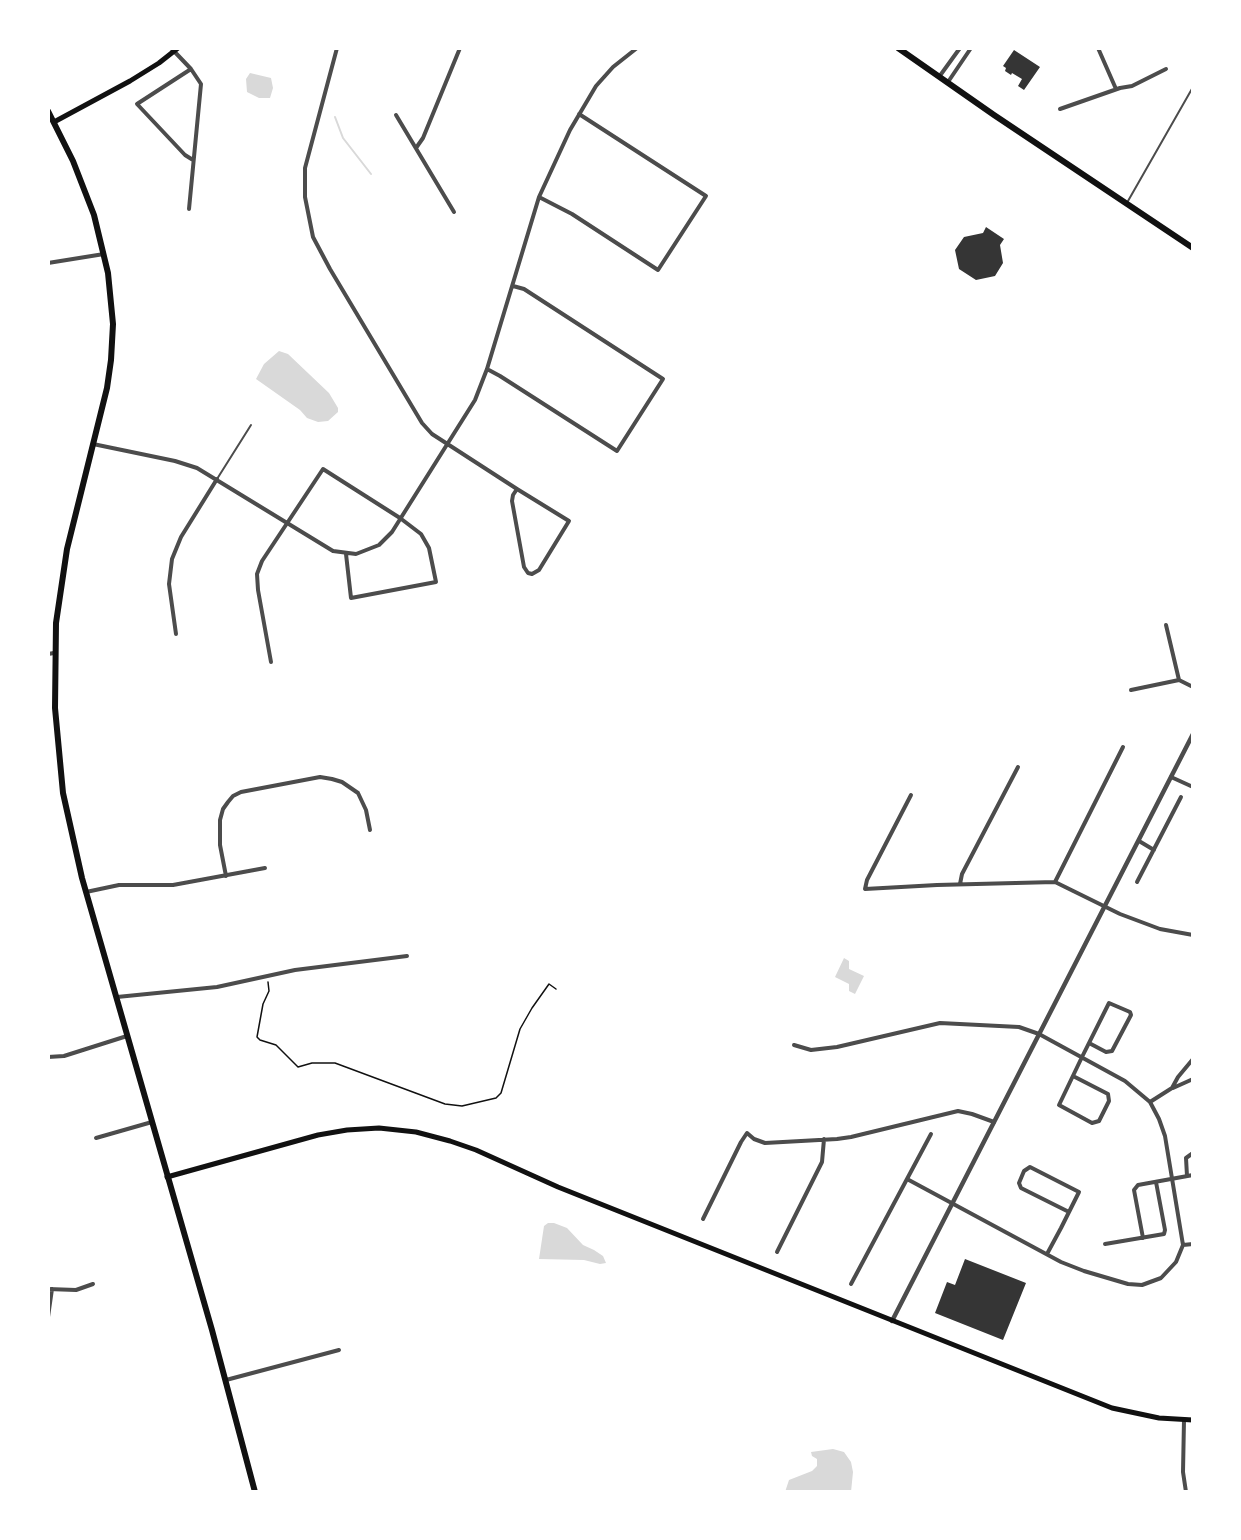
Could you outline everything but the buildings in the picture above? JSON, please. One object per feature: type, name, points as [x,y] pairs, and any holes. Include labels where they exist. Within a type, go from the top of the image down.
[{"type":"main road","points":[[897,48],[1193,248]]},
{"type":"main road","points":[[51,123],[130,81],[174,49]]},
{"type":"main road","points":[[48,111],[51,123],[73,161],[89,200],[105,254],[112,299],[112,351],[107,388],[62,577],[51,653],[63,793],[86,892],[226,1380],[255,1492]]},
{"type":"main road","points":[[167,1177],[308,1138],[347,1130],[379,1128],[416,1132],[476,1150],[558,1187],[1112,1408],[1145,1416],[1193,1420]]},
{"type":"street","points":[[337,48],[306,168],[304,189],[310,226],[318,246],[330,270],[422,423],[432,434],[569,521],[539,570],[532,574],[528,573],[524,567],[512,501],[517,489]]},
{"type":"street","points":[[416,148],[423,138],[460,48]]},
{"type":"street","points":[[93,444],[187,464],[217,479],[328,549],[356,554],[374,548],[386,539],[475,400],[487,369],[539,197],[587,98],[605,76],[637,48]]},
{"type":"street","points":[[939,77],[960,48]]},
{"type":"street","points":[[948,83],[970,48]]},
{"type":"street","points":[[1098,48],[1116,89]]},
{"type":"street","points":[[174,49],[201,84],[189,209]]},
{"type":"street","points":[[191,69],[136,104],[185,155],[193,160]]},
{"type":"street","points":[[1060,109],[1116,89],[1132,86],[1166,69]]},
{"type":"street","points":[[539,197],[572,214],[658,270],[706,196],[579,114]]},
{"type":"street","points":[[396,116],[454,212]]},
{"type":"street","points":[[48,263],[105,254]]},
{"type":"street","points":[[487,369],[617,451],[663,380],[534,295],[513,285]]},
{"type":"street","points":[[271,662],[257,574],[262,561],[323,469],[421,534],[431,557],[436,582],[351,598],[346,554]]},
{"type":"street","points":[[176,634],[170,584],[172,559],[181,537],[217,479]]},
{"type":"street","points":[[1166,625],[1179,680]]},
{"type":"street","points":[[1131,690],[1179,680],[1193,687]]},
{"type":"street","points":[[892,1321],[1193,734]]},
{"type":"street","points":[[1055,882],[1123,747]]},
{"type":"street","points":[[960,884],[972,855],[1018,767]]},
{"type":"street","points":[[226,876],[220,845],[220,820],[228,801],[241,792],[320,777],[332,778],[357,793],[366,810],[370,830]]},
{"type":"street","points":[[1171,777],[1193,787]]},
{"type":"street","points":[[911,795],[867,880],[865,889],[1055,882],[1104,906],[1160,929],[1193,935]]},
{"type":"street","points":[[1137,882],[1181,797]]},
{"type":"street","points":[[1139,841],[1154,850]]},
{"type":"street","points":[[86,892],[119,885],[173,885],[265,868]]},
{"type":"street","points":[[116,998],[217,987],[328,965],[407,956]]},
{"type":"street","points":[[1073,1076],[1108,1094],[1110,1101],[1099,1121],[1092,1123],[1059,1105],[1082,1057],[1089,1043],[1109,1003],[1130,1012],[1131,1015],[1112,1051],[1106,1052],[1089,1043]]},
{"type":"street","points":[[794,1045],[811,1050],[837,1047],[940,1023],[1001,1025],[1019,1027],[1039,1034],[1125,1081],[1150,1102],[1163,1129],[1183,1245],[1172,1268],[1156,1281],[1142,1285],[1128,1284],[1084,1271],[1047,1254],[907,1179]]},
{"type":"street","points":[[48,1057],[64,1056],[127,1036]]},
{"type":"street","points":[[1172,1088],[1193,1059]]},
{"type":"street","points":[[1150,1102],[1172,1088],[1193,1080]]},
{"type":"street","points":[[703,1219],[747,1133],[754,1139],[765,1143],[851,1137],[958,1111],[972,1113],[994,1122]]},
{"type":"street","points":[[96,1138],[152,1122]]},
{"type":"street","points":[[851,1284],[931,1134]]},
{"type":"street","points":[[777,1252],[822,1162],[824,1139]]},
{"type":"street","points":[[1187,1176],[1186,1158],[1193,1153]]},
{"type":"street","points":[[1047,1254],[1070,1212],[1079,1192],[1030,1167],[1024,1171],[1019,1183],[1021,1188],[1070,1212]]},
{"type":"street","points":[[1143,1238],[1134,1190],[1138,1185],[1193,1175]]},
{"type":"street","points":[[1105,1244],[1164,1234],[1156,1182]]},
{"type":"street","points":[[1183,1245],[1193,1244]]},
{"type":"street","points":[[48,1317],[50,1289],[76,1290],[93,1284]]},
{"type":"street","points":[[226,1380],[339,1350]]},
{"type":"street","points":[[1184,1420],[1185,1492]]},
{"type":"lane","points":[[1126,204],[1193,87]]},
{"type":"lane","points":[[217,479],[251,424]]},
{"type":"path","points":[[267,977],[269,992],[263,1004],[257,1036],[260,1040],[276,1045],[298,1067],[323,1062],[345,1066],[371,1078],[453,1105],[496,1098],[501,1093],[520,1029],[549,984],[556,988]]},
{"type":"shaded area","points":[[250,73],[271,78],[273,88],[270,98],[259,98],[247,92],[246,79]]},
{"type":"shaded area","points":[[279,351],[288,354],[329,393],[338,412],[328,421],[318,422],[307,418],[300,410],[256,379],[264,364]]},
{"type":"shaded area","points":[[844,958],[849,961],[849,969],[864,976],[855,994],[849,991],[849,984],[835,977]]},
{"type":"shaded area","points":[[548,1223],[567,1228],[583,1245],[603,1256],[606,1263],[539,1259],[544,1226]]},
{"type":"shaded area","points":[[833,1449],[844,1452],[851,1462],[853,1472],[851,1492],[785,1492],[789,1480],[812,1471],[817,1466],[817,1459],[812,1456],[811,1452]]},
{"type":"waterway","points":[[335,117],[343,138],[371,174]]}]
